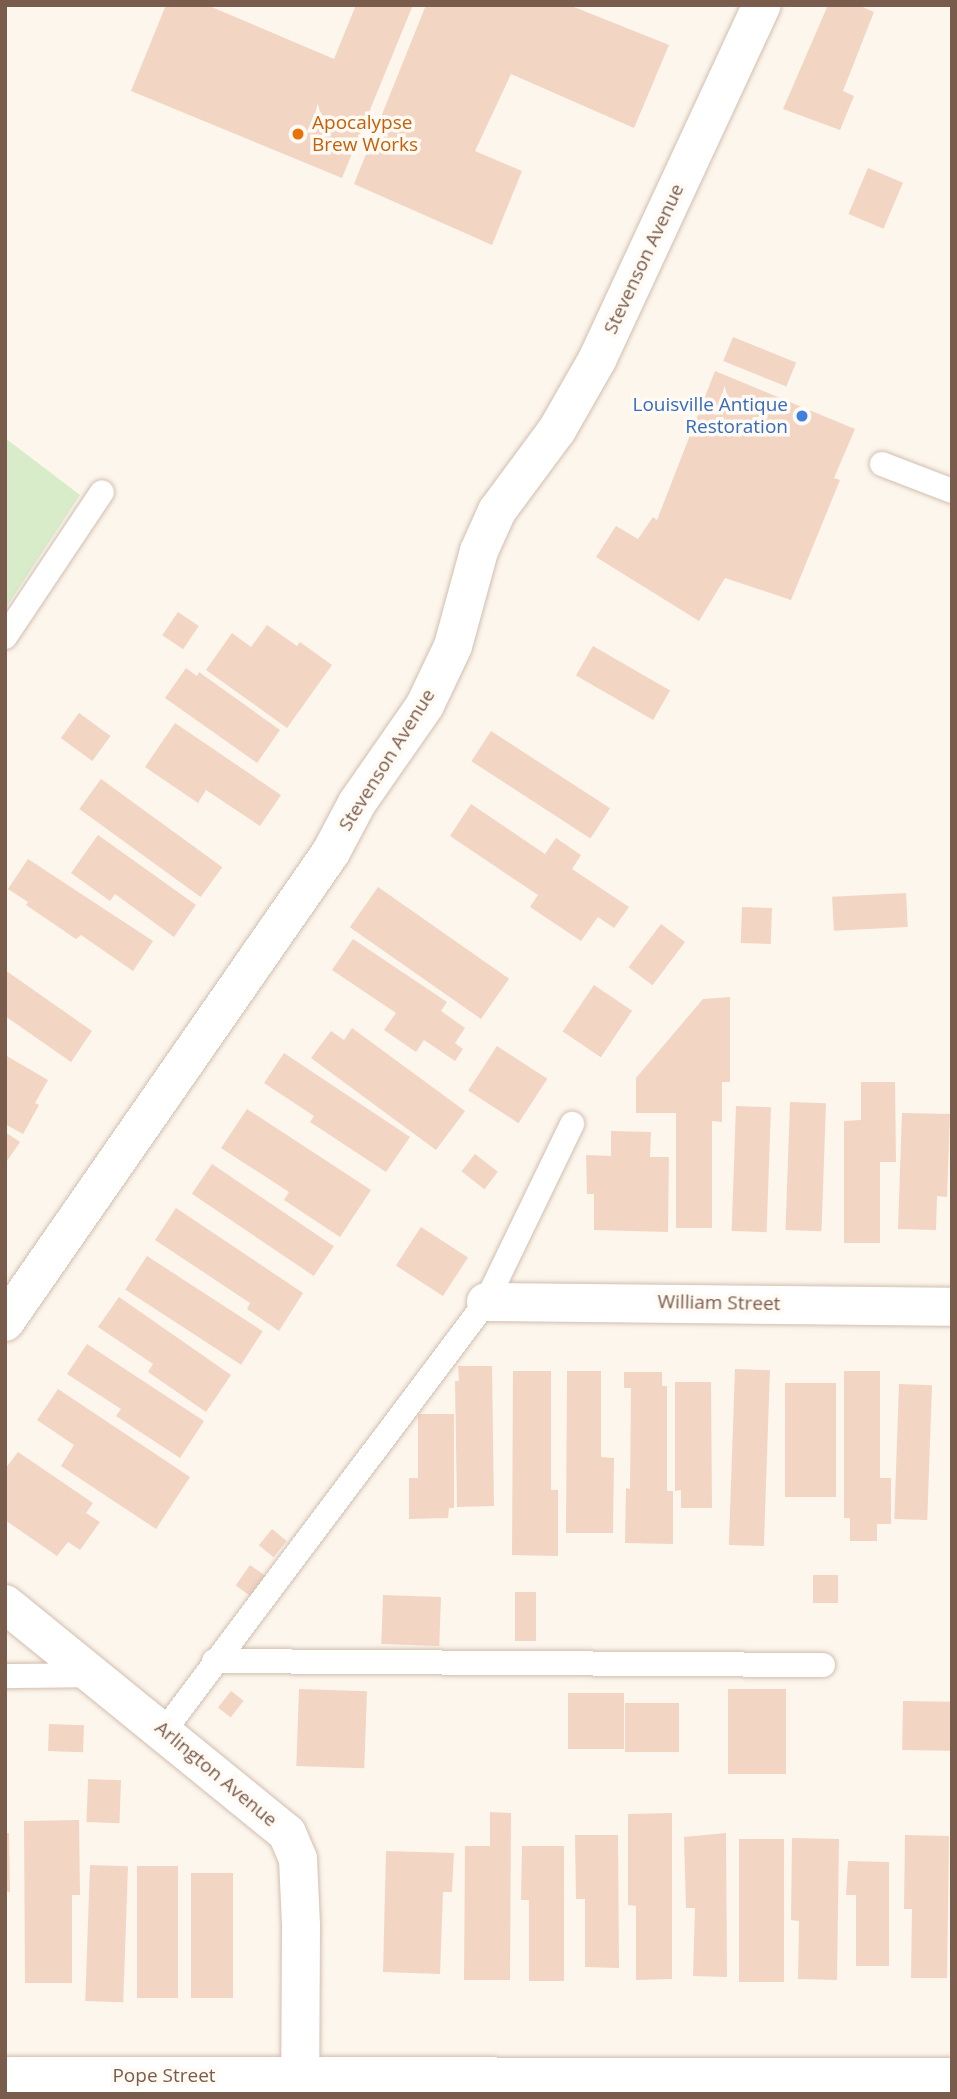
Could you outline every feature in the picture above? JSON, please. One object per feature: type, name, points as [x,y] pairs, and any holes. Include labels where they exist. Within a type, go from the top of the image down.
[{"type":"street","name":"Stevenson Avenue","points":[[5,1322],[331,852],[357,803],[425,705],[453,646],[478,551],[497,512],[557,430],[597,360],[762,5]]},
{"type":"street","name":"William Street","points":[[486,1301],[952,1307]]},
{"type":"street","name":"Arlington Avenue","points":[[5,1604],[287,1833],[298,1859],[301,1926],[301,2086]]},
{"type":"street","name":"Pope Street","points":[[5,2076],[301,2086],[952,2077]]},
{"type":"lane","points":[[882,464],[952,491]]},
{"type":"lane","points":[[5,637],[102,492]]},
{"type":"lane","points":[[164,1731],[486,1301],[572,1124]]},
{"type":"lane","points":[[214,1661],[823,1665]]},
{"type":"lane","points":[[5,1676],[94,1675]]},
{"type":"green space","points":[[5,438],[80,495],[5,609]]},
{"type":"building","name":"Apocalypse Brew Works","points":[[166,5],[207,5],[334,59],[356,5],[413,5],[342,178],[131,91]]},
{"type":"building","points":[[426,5],[569,5],[669,45],[634,128],[511,74],[475,151],[522,171],[492,245],[354,184]]},
{"type":"building","points":[[828,5],[858,5],[874,12],[843,91],[854,96],[840,130],[783,109]]},
{"type":"building","points":[[868,168],[903,183],[883,229],[848,214]]},
{"type":"building","points":[[733,337],[796,362],[786,387],[723,361]]},
{"type":"building","points":[[715,371],[855,429],[834,478],[840,480],[791,600],[725,578],[699,621],[596,557],[616,526],[638,539],[653,517],[657,520]]},
{"type":"building","points":[[178,612],[199,626],[183,649],[162,635]]},
{"type":"building","points":[[267,625],[297,646],[300,642],[332,665],[287,728],[206,670],[232,633],[251,647]]},
{"type":"building","points":[[593,646],[670,690],[653,720],[576,675]]},
{"type":"building","points":[[186,668],[197,676],[199,672],[280,730],[257,763],[165,698]]},
{"type":"building","points":[[79,713],[111,736],[92,761],[61,738]]},
{"type":"building","points":[[175,723],[281,795],[260,826],[206,790],[198,803],[145,767]]},
{"type":"building","points":[[491,731],[610,808],[590,839],[471,761]]},
{"type":"building","points":[[101,779],[222,867],[201,897],[79,809]]},
{"type":"building","points":[[471,804],[545,854],[556,838],[581,855],[572,869],[629,907],[614,928],[598,917],[581,941],[530,907],[538,895],[450,836]]},
{"type":"building","points":[[98,835],[196,905],[174,937],[115,894],[110,901],[71,873]]},
{"type":"building","points":[[28,859],[153,941],[133,971],[81,935],[76,939],[26,905],[28,902],[8,889]]},
{"type":"building","points":[[378,887],[509,979],[481,1019],[350,927]]},
{"type":"building","points":[[906,893],[908,927],[834,931],[832,897]]},
{"type":"building","points":[[742,907],[772,908],[771,944],[741,943]]},
{"type":"building","points":[[661,924],[685,942],[652,985],[629,967]]},
{"type":"building","points":[[353,939],[447,1002],[441,1011],[465,1028],[455,1043],[463,1049],[455,1061],[424,1040],[416,1052],[384,1030],[396,1013],[332,970]]},
{"type":"building","points":[[5,970],[92,1031],[71,1062],[5,1016]]},
{"type":"building","points":[[594,985],[632,1011],[601,1057],[563,1031]]},
{"type":"building","points":[[730,997],[730,1082],[722,1082],[722,1122],[712,1121],[712,1228],[676,1228],[676,1113],[636,1113],[636,1078],[703,999]]},
{"type":"building","points":[[352,1028],[465,1111],[436,1150],[311,1058],[331,1031],[344,1040]]},
{"type":"building","points":[[497,1046],[547,1079],[518,1123],[468,1090]]},
{"type":"building","points":[[284,1053],[410,1137],[386,1172],[310,1122],[314,1116],[264,1083]]},
{"type":"building","points":[[5,1055],[48,1080],[35,1103],[39,1105],[23,1134],[5,1124]]},
{"type":"building","points":[[861,1082],[895,1082],[896,1162],[880,1162],[880,1243],[844,1243],[844,1121],[861,1120]]},
{"type":"building","points":[[790,1102],[826,1103],[822,1231],[786,1230]]},
{"type":"building","points":[[736,1106],[771,1107],[767,1232],[732,1231]]},
{"type":"building","points":[[247,1109],[371,1190],[340,1237],[284,1200],[289,1192],[221,1148]]},
{"type":"building","points":[[902,1113],[950,1114],[947,1197],[937,1196],[936,1230],[898,1229]]},
{"type":"building","points":[[611,1131],[651,1132],[650,1157],[669,1157],[668,1232],[594,1230],[594,1194],[587,1194],[586,1155],[611,1156]]},
{"type":"building","points":[[5,1132],[20,1142],[5,1164]]},
{"type":"building","points":[[475,1154],[498,1172],[484,1189],[461,1171]]},
{"type":"building","points":[[212,1164],[334,1246],[314,1276],[192,1194]]},
{"type":"building","points":[[176,1208],[303,1293],[279,1331],[247,1309],[250,1303],[155,1240]]},
{"type":"building","points":[[421,1227],[468,1257],[443,1296],[396,1266]]},
{"type":"building","points":[[147,1256],[263,1331],[241,1365],[125,1290]]},
{"type":"building","points":[[119,1297],[231,1375],[206,1412],[148,1372],[153,1364],[98,1327]]},
{"type":"building","points":[[87,1344],[204,1421],[180,1458],[116,1416],[121,1409],[67,1374]]},
{"type":"building","points":[[458,1366],[492,1366],[494,1506],[457,1507],[455,1381],[459,1381]]},
{"type":"building","points":[[735,1369],[770,1370],[764,1546],[729,1545]]},
{"type":"building","points":[[513,1371],[551,1371],[551,1490],[558,1490],[558,1556],[512,1555]]},
{"type":"building","points":[[567,1371],[601,1371],[601,1457],[614,1458],[613,1533],[566,1533]]},
{"type":"building","points":[[844,1371],[880,1371],[880,1478],[891,1478],[891,1524],[877,1524],[877,1541],[850,1541],[850,1518],[844,1518]]},
{"type":"building","points":[[624,1372],[662,1372],[662,1386],[667,1386],[667,1491],[673,1491],[673,1544],[625,1543],[626,1488],[630,1489],[631,1388],[624,1388]]},
{"type":"building","points":[[675,1382],[711,1382],[712,1508],[681,1508],[681,1490],[675,1491]]},
{"type":"building","points":[[785,1383],[836,1383],[836,1497],[785,1497]]},
{"type":"building","points":[[899,1384],[932,1385],[927,1520],[894,1519]]},
{"type":"building","points":[[58,1389],[190,1477],[156,1529],[61,1466],[74,1445],[37,1420]]},
{"type":"building","points":[[418,1414],[454,1414],[454,1508],[449,1508],[448,1518],[409,1519],[409,1478],[418,1478]]},
{"type":"building","points":[[18,1452],[93,1503],[86,1513],[100,1522],[80,1550],[68,1542],[57,1556],[5,1520],[5,1469]]},
{"type":"building","points":[[272,1529],[287,1541],[274,1557],[259,1545]]},
{"type":"building","points":[[250,1565],[266,1576],[251,1596],[236,1585]]},
{"type":"building","points":[[813,1575],[838,1575],[838,1603],[813,1603]]},
{"type":"building","points":[[515,1592],[536,1592],[536,1641],[515,1641]]},
{"type":"building","points":[[383,1595],[441,1597],[439,1646],[381,1644]]},
{"type":"building","points":[[299,1689],[367,1691],[364,1768],[296,1766]]},
{"type":"building","points":[[728,1689],[786,1689],[786,1774],[728,1774]]},
{"type":"building","points":[[231,1691],[244,1701],[231,1717],[218,1708]]},
{"type":"building","points":[[568,1693],[624,1693],[624,1749],[568,1749]]},
{"type":"building","points":[[903,1701],[952,1702],[951,1751],[902,1750]]},
{"type":"building","points":[[625,1703],[679,1703],[679,1752],[625,1752]]},
{"type":"building","points":[[49,1724],[84,1725],[83,1752],[48,1751]]},
{"type":"building","points":[[88,1779],[121,1780],[119,1823],[86,1822]]},
{"type":"building","points":[[490,1812],[511,1813],[510,1980],[464,1980],[465,1846],[490,1846]]},
{"type":"building","points":[[672,1813],[672,1979],[636,1980],[636,1906],[628,1905],[628,1814]]},
{"type":"building","points":[[79,1820],[80,1895],[72,1895],[72,1983],[25,1983],[24,1821]]},
{"type":"building","points":[[5,1833],[9,1833],[10,1892],[5,1891]]},
{"type":"building","points":[[726,1833],[727,1977],[693,1976],[695,1908],[686,1908],[684,1837]]},
{"type":"building","points":[[575,1835],[618,1835],[619,1968],[585,1967],[585,1899],[576,1899]]},
{"type":"building","points":[[905,1835],[949,1836],[947,1978],[911,1978],[912,1909],[904,1909]]},
{"type":"building","points":[[792,1838],[839,1839],[837,1980],[798,1979],[799,1921],[791,1920]]},
{"type":"building","points":[[739,1839],[784,1839],[784,1982],[739,1982]]},
{"type":"building","points":[[522,1846],[564,1846],[564,1981],[529,1981],[529,1900],[521,1900]]},
{"type":"building","points":[[386,1851],[454,1853],[452,1892],[443,1892],[440,1974],[383,1972]]},
{"type":"building","points":[[848,1861],[889,1862],[889,1966],[856,1966],[856,1895],[846,1895]]},
{"type":"building","points":[[90,1865],[128,1866],[123,2002],[85,2001]]},
{"type":"building","points":[[137,1866],[178,1866],[178,1998],[137,1998]]},
{"type":"building","points":[[191,1873],[233,1873],[233,1998],[191,1998]]},
{"type":"place","name":"Apocalypse Brew Works","points":[[298,134]]},
{"type":"place","name":"Louisville Antique Restoration","points":[[802,416]]}]
